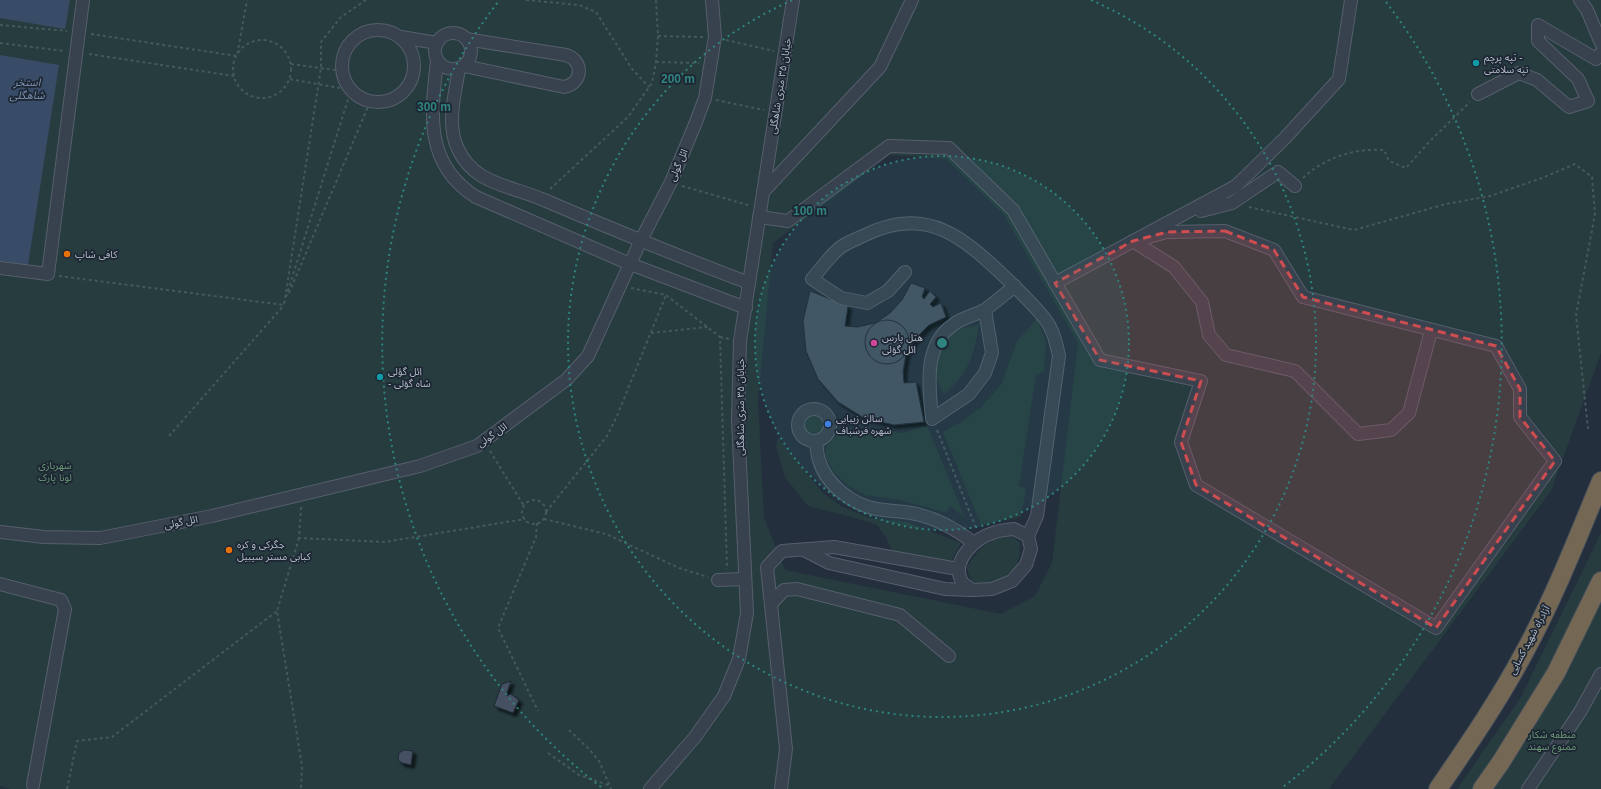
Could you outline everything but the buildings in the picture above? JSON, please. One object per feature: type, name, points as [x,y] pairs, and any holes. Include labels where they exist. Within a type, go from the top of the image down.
[{"type":"highway","name":"آزادراه شهید کسایی","points":[[1438,789],[1471,741],[1524,653],[1564,572],[1601,481]]},
{"type":"highway","points":[[1482,789],[1556,673],[1601,581]]},
{"type":"street","points":[[0,268],[48,274],[84,33],[83,0]]},
{"type":"street","name":"ائل گولی","points":[[0,532],[44,537],[100,538],[212,516],[420,466],[477,446],[484,441],[570,375],[588,356],[640,242],[671,182],[705,98],[714,37],[712,0]]},
{"type":"street","name":"خیابان ۳۵ متری شاهگلی","points":[[650,789],[695,738],[724,696],[739,659],[746,614],[738,421],[740,341],[794,0]]},
{"type":"street","points":[[763,192],[880,67],[912,0]]},
{"type":"street","points":[[1055,283],[1236,186],[1285,138],[1339,79],[1351,0]]},
{"type":"street","points":[[1580,0],[1587,10],[1601,43]]},
{"type":"street","points":[[1478,94],[1519,73],[1537,80],[1569,107],[1588,101],[1578,79],[1538,41],[1538,25],[1596,59],[1601,53]]},
{"type":"street","points":[[378,29],[390,31],[401,37],[408,44],[413,54],[415,65],[414,75],[409,86],[402,94],[392,100],[370,102],[360,98],[351,90],[345,81],[342,71],[342,59],[347,47],[355,38],[366,32],[378,29]]},
{"type":"street","points":[[437,61],[447,68],[461,67],[564,87],[574,83],[579,74],[579,69],[575,60],[566,55],[466,39],[462,36],[450,34],[440,39],[437,43],[435,55],[437,61],[433,121],[436,147],[442,160],[457,183],[476,196],[630,264],[746,308]]},
{"type":"street","points":[[401,37],[437,43]]},
{"type":"street","points":[[466,39],[471,50],[468,61],[461,67],[453,106],[454,137],[458,149],[471,168],[482,177],[540,198],[640,242],[749,283]]},
{"type":"street","points":[[414,75],[435,78]]},
{"type":"street","points":[[760,213],[788,221],[889,146],[949,148],[1013,210],[1100,360],[1201,382],[1181,442],[1196,486],[1436,628],[1555,461],[1520,417],[1520,388],[1496,346],[1303,298],[1274,250],[1226,231],[1167,232],[1133,241]]},
{"type":"street","points":[[1174,219],[1232,203],[1278,172],[1294,186]]},
{"type":"street","points":[[803,549],[829,563],[945,589],[992,589],[1012,581],[1026,566],[1031,549],[1028,536],[1037,516],[1059,356],[1056,341],[1050,325],[1015,286],[981,253],[961,238],[938,228],[913,221],[879,228],[840,247],[812,279],[841,298],[867,303],[888,291],[905,272]]},
{"type":"street","points":[[1133,241],[1174,267],[1202,302],[1209,335],[1226,356],[1295,371],[1358,434],[1391,430],[1409,413],[1431,331]]},
{"type":"street","points":[[985,310],[992,353],[985,373],[969,394],[932,419],[928,380],[932,353],[942,335],[958,322],[985,310],[1015,286]]},
{"type":"street","points":[[816,442],[819,461],[833,485],[854,501],[876,509],[912,513],[938,522],[977,541]]},
{"type":"street","points":[[972,590],[961,581],[958,569],[964,556],[977,541],[992,533],[1014,529],[1028,536]]},
{"type":"street","points":[[781,789],[786,749],[767,567],[782,551],[834,547],[958,569]]},
{"type":"street","points":[[722,580],[745,579]]},
{"type":"street","points":[[0,584],[60,600],[65,609],[33,785]]},
{"type":"street","points":[[771,604],[784,590],[797,589],[900,615],[949,656]]},
{"type":"street","points":[[1528,789],[1580,712],[1601,674]]},
{"type":"path","points":[[237,56],[247,0]]},
{"type":"path","points":[[284,305],[317,84],[321,68],[321,42],[341,17],[366,0]]},
{"type":"path","points":[[526,0],[579,6],[596,12],[632,69],[650,87]]},
{"type":"path","points":[[540,198],[628,117],[650,87],[656,62],[658,36],[656,0]]},
{"type":"path","points":[[0,25],[84,33],[237,56]]},
{"type":"path","points":[[658,36],[714,37],[785,53]]},
{"type":"path","points":[[266,40],[280,45],[285,51],[291,64],[289,79],[280,92],[265,97],[257,97],[243,90],[234,76],[234,62],[237,56],[241,50],[252,42],[266,40]]},
{"type":"path","points":[[0,43],[81,53],[234,76]]},
{"type":"path","points":[[656,62],[710,63]]},
{"type":"path","points":[[291,64],[342,71]]},
{"type":"path","points":[[284,305],[351,90],[289,79]]},
{"type":"path","points":[[1294,186],[1316,166],[1352,152],[1372,149],[1384,150],[1389,162],[1406,168],[1478,94]]},
{"type":"path","points":[[705,98],[776,112]]},
{"type":"path","points":[[169,436],[284,305],[370,102]]},
{"type":"path","points":[[1232,203],[1354,230],[1446,204],[1490,196],[1542,178],[1575,164],[1592,177],[1595,214],[1576,315],[1588,429]]},
{"type":"path","points":[[671,182],[760,213]]},
{"type":"path","points":[[48,274],[284,305]]},
{"type":"path","points":[[484,441],[524,506],[523,514],[525,519],[529,522],[537,523],[544,519],[606,534],[679,568],[722,580],[720,337],[666,295],[620,286]]},
{"type":"path","points":[[544,519],[546,512],[607,436],[617,416],[666,295]]},
{"type":"path","points":[[651,333],[708,327]]},
{"type":"path","points":[[932,419],[977,541]]},
{"type":"path","points":[[301,789],[302,766],[277,611],[299,538],[302,494]]},
{"type":"path","points":[[524,506],[530,501],[537,500],[544,504],[546,512]]},
{"type":"path","points":[[299,538],[385,542],[525,519]]},
{"type":"path","points":[[537,523],[536,537],[498,628],[538,711]]},
{"type":"path","points":[[67,789],[77,742],[112,738],[277,611]]},
{"type":"path","points":[[569,730],[599,761],[611,789]]},
{"type":"path","points":[[548,753],[580,775],[608,785]]},
{"type":"highlighted area","points":[[1225,231],[1274,250],[1303,297],[1496,346],[1520,389],[1520,417],[1555,461],[1436,628],[1196,485],[1181,442],[1201,381],[1100,360],[1055,283],[1133,241],[1167,232]]},
{"type":"green space","name":"ائل گؤلی - شاه گؤلی","points":[[0,0],[1601,0],[1601,353],[1551,491],[1329,789],[11,789],[0,786]],"holes":[[[890,155],[946,159],[1004,215],[1078,343],[1052,563],[1035,596],[1001,614],[785,570],[764,518],[758,401],[773,243]]]},
{"type":"green space","points":[[1037,318],[1046,342],[1044,371],[1036,375],[1019,486],[1026,488],[1021,517],[981,525],[943,432],[963,421],[981,407],[1001,385],[1017,341]]},
{"type":"green space","points":[[979,325],[975,346],[969,364],[959,379],[944,395],[936,378],[935,371],[937,356],[940,349],[954,332],[965,327]]},
{"type":"green space","points":[[814,416],[820,419],[823,425],[820,431],[814,434],[808,431],[805,425],[808,419]]},
{"type":"green space","points":[[927,425],[965,518],[950,506],[947,513],[900,500],[865,495],[847,485],[833,471],[825,456],[827,446],[844,426],[863,433],[865,429],[904,433]]},
{"type":"green space","points":[[778,437],[822,492],[842,507],[870,518],[907,522],[961,543],[950,563],[891,550],[886,537],[877,525],[808,506],[785,477],[776,446]]},
{"type":"green space","name":"منطقه شکار ممنوع سهند","points":[[1601,533],[1601,789],[1457,789],[1521,697]]},
{"type":"green space","points":[[1003,537],[1013,537],[1020,543],[1020,551],[1014,571],[1008,578],[998,582],[982,584],[973,581],[967,567],[971,561],[982,548],[990,542]]},
{"type":"water","points":[[0,0],[70,0],[65,29],[0,18]]},
{"type":"water","name":"استخر شاهگلی","points":[[0,55],[59,65],[28,265],[0,261]]},
{"type":"place","name":"تپه پرچم - تپه سلامتی","points":[[1476,63]]},
{"type":"place","name":"کافی شاپ","points":[[67,254]]},
{"type":"place","name":"هتل پارس ائل گؤلی","points":[[874,343]]},
{"type":"place","name":"ائل گؤلی - شاه گؤلی","points":[[380,377]]},
{"type":"place","name":"سالن زیبایی شهره فرشباف","points":[[828,424]]},
{"type":"place","name":"جگرکی و کره کبابی مستر سیبیل","points":[[229,550]]},
{"type":"park label","name":"شهربازی لونا پارک","points":[[55,470]]}]
